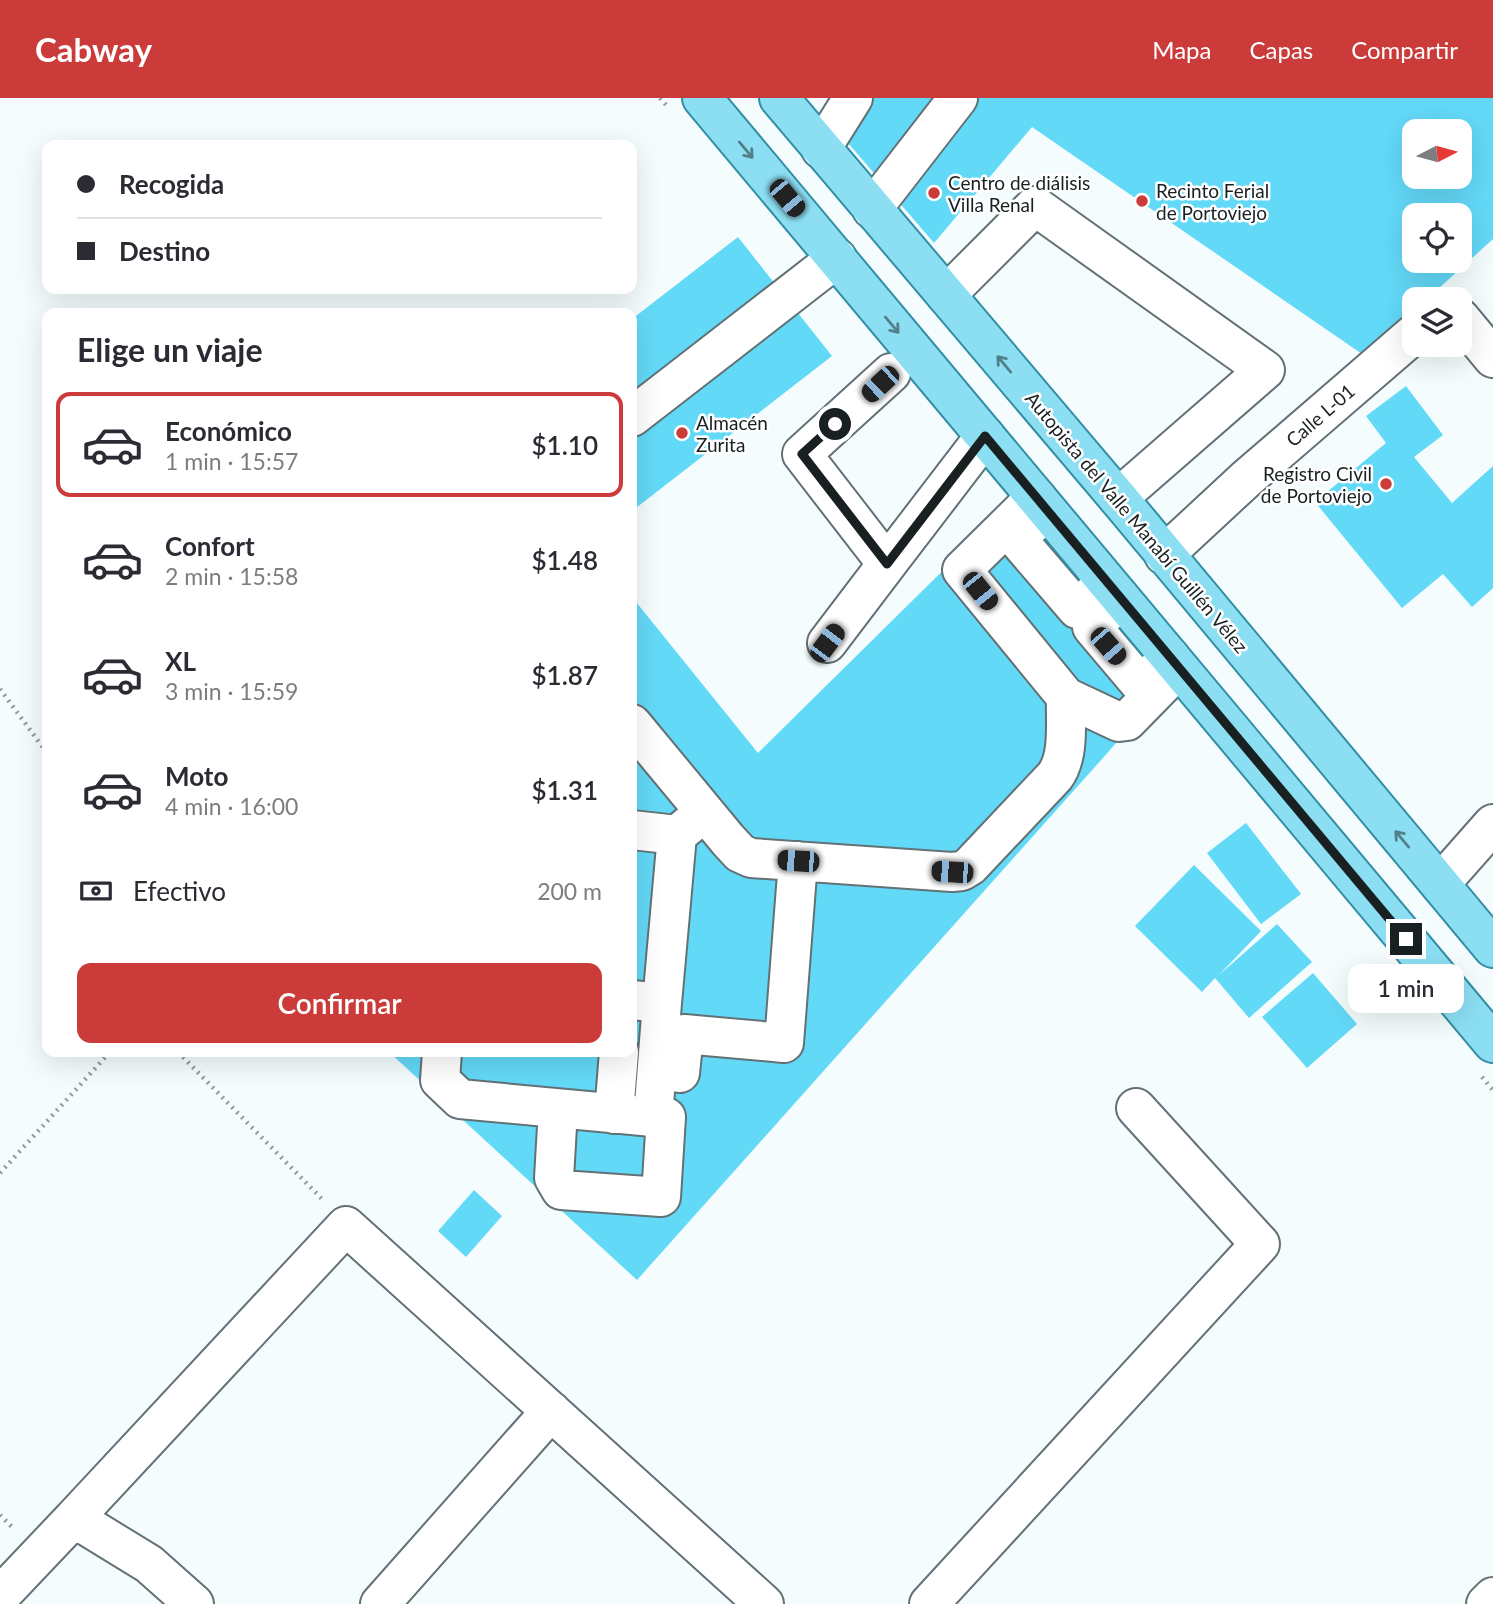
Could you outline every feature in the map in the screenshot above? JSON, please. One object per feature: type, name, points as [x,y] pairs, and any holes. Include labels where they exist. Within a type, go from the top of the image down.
[{"type":"main road","points":[[702,98],[1493,1043]]},
{"type":"main road","name":"Autopista del Valle Manabí Guillén Vélez","points":[[779,98],[1118,498],[1493,948]]},
{"type":"street","points":[[821,149],[853,98]]},
{"type":"street","points":[[872,209],[958,98]]},
{"type":"street","points":[[946,295],[1035,206],[1265,370],[1118,498]]},
{"type":"street","points":[[637,413],[837,258]]},
{"type":"street","points":[[1472,333],[1493,358]]},
{"type":"street","name":"Calle L-01","points":[[1164,555],[1228,495],[1402,344]]},
{"type":"street","points":[[887,564],[802,454],[891,373]]},
{"type":"street","points":[[827,643],[985,436]]},
{"type":"street","points":[[1041,503],[962,570],[1081,705],[1119,722],[1127,721],[1174,663]]},
{"type":"street","points":[[637,731],[703,829],[751,858],[962,871],[970,866],[1055,776],[1081,705]]},
{"type":"street","points":[[1440,884],[1493,824]]},
{"type":"street","points":[[637,830],[703,829]]},
{"type":"street","points":[[653,1117],[656,1070],[647,1002],[674,887],[703,829]]},
{"type":"street","points":[[674,887],[703,829]]},
{"type":"street","points":[[656,1070],[680,1073],[684,1034],[784,1043],[798,861]]},
{"type":"street","points":[[442,1057],[440,1080],[460,1099],[666,1117],[661,1197],[561,1190],[554,1178],[558,1109]]},
{"type":"street","points":[[614,1114],[619,1057]]},
{"type":"street","points":[[929,1604],[1259,1244],[1136,1108]]},
{"type":"street","points":[[0,1596],[346,1226],[764,1604]]},
{"type":"street","points":[[380,1604],[551,1411]]},
{"type":"street","points":[[74,1518],[149,1564],[194,1604]]},
{"type":"street","points":[[1486,1604],[1493,1597]]},
{"type":"path","points":[[0,689],[42,747]]},
{"type":"path","points":[[0,1173],[105,1057]]},
{"type":"path","points":[[183,1057],[291,1165],[346,1226]]},
{"type":"building","points":[[873,98],[1493,98],[1493,239],[1472,258],[1472,203],[1402,203],[1402,273],[1456,273],[1440,287],[1402,287],[1402,322],[1365,356],[1032,127],[934,243],[848,143]]},
{"type":"building","name":"Almacén Zurita","points":[[738,237],[832,356],[637,507],[637,315]]},
{"type":"building","name":"Registro Civil de Portoviejo","points":[[1406,386],[1443,435],[1414,457],[1452,503],[1493,466],[1493,588],[1472,607],[1443,574],[1402,608],[1315,502],[1386,443],[1366,416]]},
{"type":"building","points":[[985,529],[1143,713],[637,1280],[394,1057],[637,1057],[637,603],[758,753]]},
{"type":"building","points":[[1246,823],[1301,894],[1261,924],[1207,853]]},
{"type":"building","points":[[1194,865],[1261,931],[1219,975],[1277,924],[1312,962],[1249,1018],[1215,978],[1202,992],[1135,926]]},
{"type":"building","points":[[1313,973],[1357,1024],[1307,1068],[1262,1017]]},
{"type":"building","points":[[474,1190],[502,1216],[466,1257],[438,1231]]},
{"type":"place","name":"Centro de diálisis Villa Renal","points":[[934,193]]},
{"type":"place","name":"Recinto Ferial de Portoviejo","points":[[1142,201]]},
{"type":"place","name":"Almacén Zurita","points":[[682,433]]},
{"type":"place","name":"Registro Civil de Portoviejo","points":[[1386,484]]},
{"type":"route","points":[[835,424],[802,454],[887,564],[985,436],[1406,939]]}]
